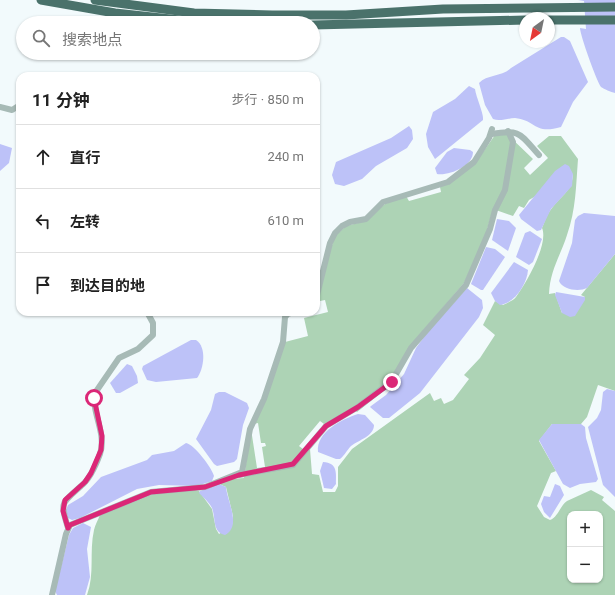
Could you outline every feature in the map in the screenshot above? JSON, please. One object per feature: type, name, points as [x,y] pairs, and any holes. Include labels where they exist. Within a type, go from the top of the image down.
[{"type":"highway","points":[[41,0],[146,16]]},
{"type":"highway","points":[[94,0],[194,13],[272,15],[346,15],[442,9],[615,7]]},
{"type":"highway","points":[[320,24],[519,20]]},
{"type":"highway","points":[[555,20],[615,20]]},
{"type":"street","points":[[0,107],[12,110],[16,108]]},
{"type":"street","points":[[320,283],[330,243],[335,233],[342,226],[366,218],[383,202],[448,182],[474,162],[492,131],[513,131],[522,135],[539,155]]},
{"type":"street","points":[[68,528],[70,525],[151,492],[205,487],[239,475],[293,464],[326,426],[358,407],[392,382],[411,348],[466,285],[490,229],[495,210],[505,190],[513,142],[508,131]]},
{"type":"street","points":[[52,595],[68,528],[63,511],[65,500],[85,482],[91,473],[101,450],[102,436],[95,393],[119,358],[138,349],[152,336],[153,323],[149,316]]},
{"type":"street","points":[[239,475],[243,469],[250,429],[266,393],[283,342],[286,316]]},
{"type":"green space","points":[[506,133],[533,159],[524,168],[530,175],[548,158],[537,146],[549,136],[561,136],[578,159],[575,197],[570,226],[553,271],[549,294],[555,293],[562,313],[585,297],[581,295],[615,254],[615,391],[598,385],[587,417],[581,424],[552,424],[539,441],[556,471],[551,473],[537,506],[544,517],[550,520],[553,519],[567,501],[591,490],[604,497],[602,500],[615,511],[615,595],[87,595],[91,579],[94,528],[100,515],[156,493],[188,490],[199,491],[212,509],[216,529],[219,534],[232,525],[233,516],[226,487],[219,484],[230,479],[244,478],[251,429],[257,468],[265,467],[262,447],[266,446],[265,443],[261,443],[258,423],[254,424],[285,342],[308,336],[304,318],[320,316],[320,314],[328,312],[325,300],[320,301],[320,283],[335,236],[346,226],[362,222],[385,204],[406,196],[409,201],[441,192],[440,187],[474,165],[495,135]],"holes":[[[573,174],[571,185],[552,208],[546,218],[542,228],[542,244],[539,253],[525,283],[516,297],[503,305],[495,301],[483,325],[495,335],[480,358],[464,375],[469,379],[453,400],[444,404],[441,398],[434,401],[430,393],[352,449],[338,467],[338,486],[335,492],[323,492],[319,475],[312,474],[310,449],[303,449],[299,446],[320,421],[324,424],[353,409],[357,412],[393,383],[410,346],[464,283],[484,240],[493,209],[513,216],[519,206],[524,208],[529,200]]]},
{"type":"water","points":[[578,0],[615,0],[615,93],[601,87],[596,77],[580,28],[586,29],[584,1]]},
{"type":"water","points":[[564,37],[570,41],[588,82],[573,102],[561,127],[545,129],[522,119],[493,119],[485,105],[479,83],[486,78],[507,71],[543,48],[555,48],[555,41]]},
{"type":"water","points":[[469,86],[475,89],[483,120],[435,159],[428,147],[426,134],[433,112],[455,99]]},
{"type":"water","points":[[409,126],[412,130],[413,139],[407,148],[376,166],[362,179],[344,186],[335,184],[332,175],[336,162],[391,138]]},
{"type":"water","points":[[0,144],[12,148],[9,163],[0,171]]},
{"type":"water","points":[[454,148],[470,150],[473,152],[469,162],[454,172],[437,174],[435,168],[447,152]]},
{"type":"water","points":[[565,164],[569,166],[573,174],[572,186],[551,209],[541,230],[537,231],[521,219],[519,215],[555,171]]},
{"type":"water","points":[[584,213],[615,216],[615,254],[587,288],[580,290],[568,288],[559,281],[572,243],[575,220],[578,216]]},
{"type":"water","points":[[497,219],[509,221],[516,228],[508,251],[492,240]]},
{"type":"water","points":[[530,231],[542,239],[533,262],[529,265],[516,257],[525,233]]},
{"type":"water","points":[[486,247],[495,249],[505,257],[483,290],[481,290],[471,284]]},
{"type":"water","points":[[514,262],[528,270],[527,275],[523,287],[515,297],[511,301],[500,305],[495,301],[491,293]]},
{"type":"water","points":[[467,288],[482,300],[483,308],[479,317],[420,393],[389,418],[383,418],[370,407],[386,395],[404,374],[416,348],[427,333]]},
{"type":"water","points":[[556,292],[585,297],[585,300],[575,316],[570,317],[562,313],[555,295]]},
{"type":"water","points":[[191,340],[196,340],[199,343],[203,353],[203,364],[197,378],[156,382],[147,380],[142,369],[143,366]]},
{"type":"water","points":[[127,364],[132,366],[137,376],[138,383],[120,393],[116,393],[110,383]]},
{"type":"water","points":[[607,389],[615,391],[615,497],[603,485],[588,427],[597,418],[601,410],[603,392]]},
{"type":"water","points":[[225,392],[247,403],[249,408],[243,425],[237,459],[234,462],[217,466],[196,439],[211,410],[215,394]]},
{"type":"water","points":[[358,414],[365,415],[374,425],[372,432],[369,435],[351,446],[340,459],[336,459],[318,452],[318,445],[321,438],[331,427]]},
{"type":"water","points":[[552,424],[581,424],[585,427],[586,438],[598,479],[596,482],[580,484],[570,488],[563,484],[539,440]]},
{"type":"water","points":[[186,443],[198,452],[213,472],[214,476],[212,481],[197,486],[159,485],[137,489],[80,518],[72,520],[68,518],[66,510],[68,505],[83,496],[101,477],[147,460],[152,455],[174,451]]},
{"type":"water","points":[[323,462],[331,464],[335,469],[336,484],[332,489],[324,488],[320,471]]},
{"type":"water","points":[[219,484],[226,487],[233,520],[230,531],[225,535],[216,528],[212,508],[199,493],[200,491]]},
{"type":"water","points":[[555,484],[560,486],[564,495],[550,518],[544,512],[541,504],[544,496],[550,497]]},
{"type":"water","points":[[83,523],[91,527],[87,549],[90,577],[85,595],[57,595],[55,591],[69,535],[73,528]]},
{"type":"route","points":[[94,398],[102,436],[102,445],[99,457],[85,482],[67,496],[65,500],[63,511],[68,528],[70,525],[151,492],[169,489],[195,489],[239,475],[293,464],[326,426],[358,407],[392,382]]}]
